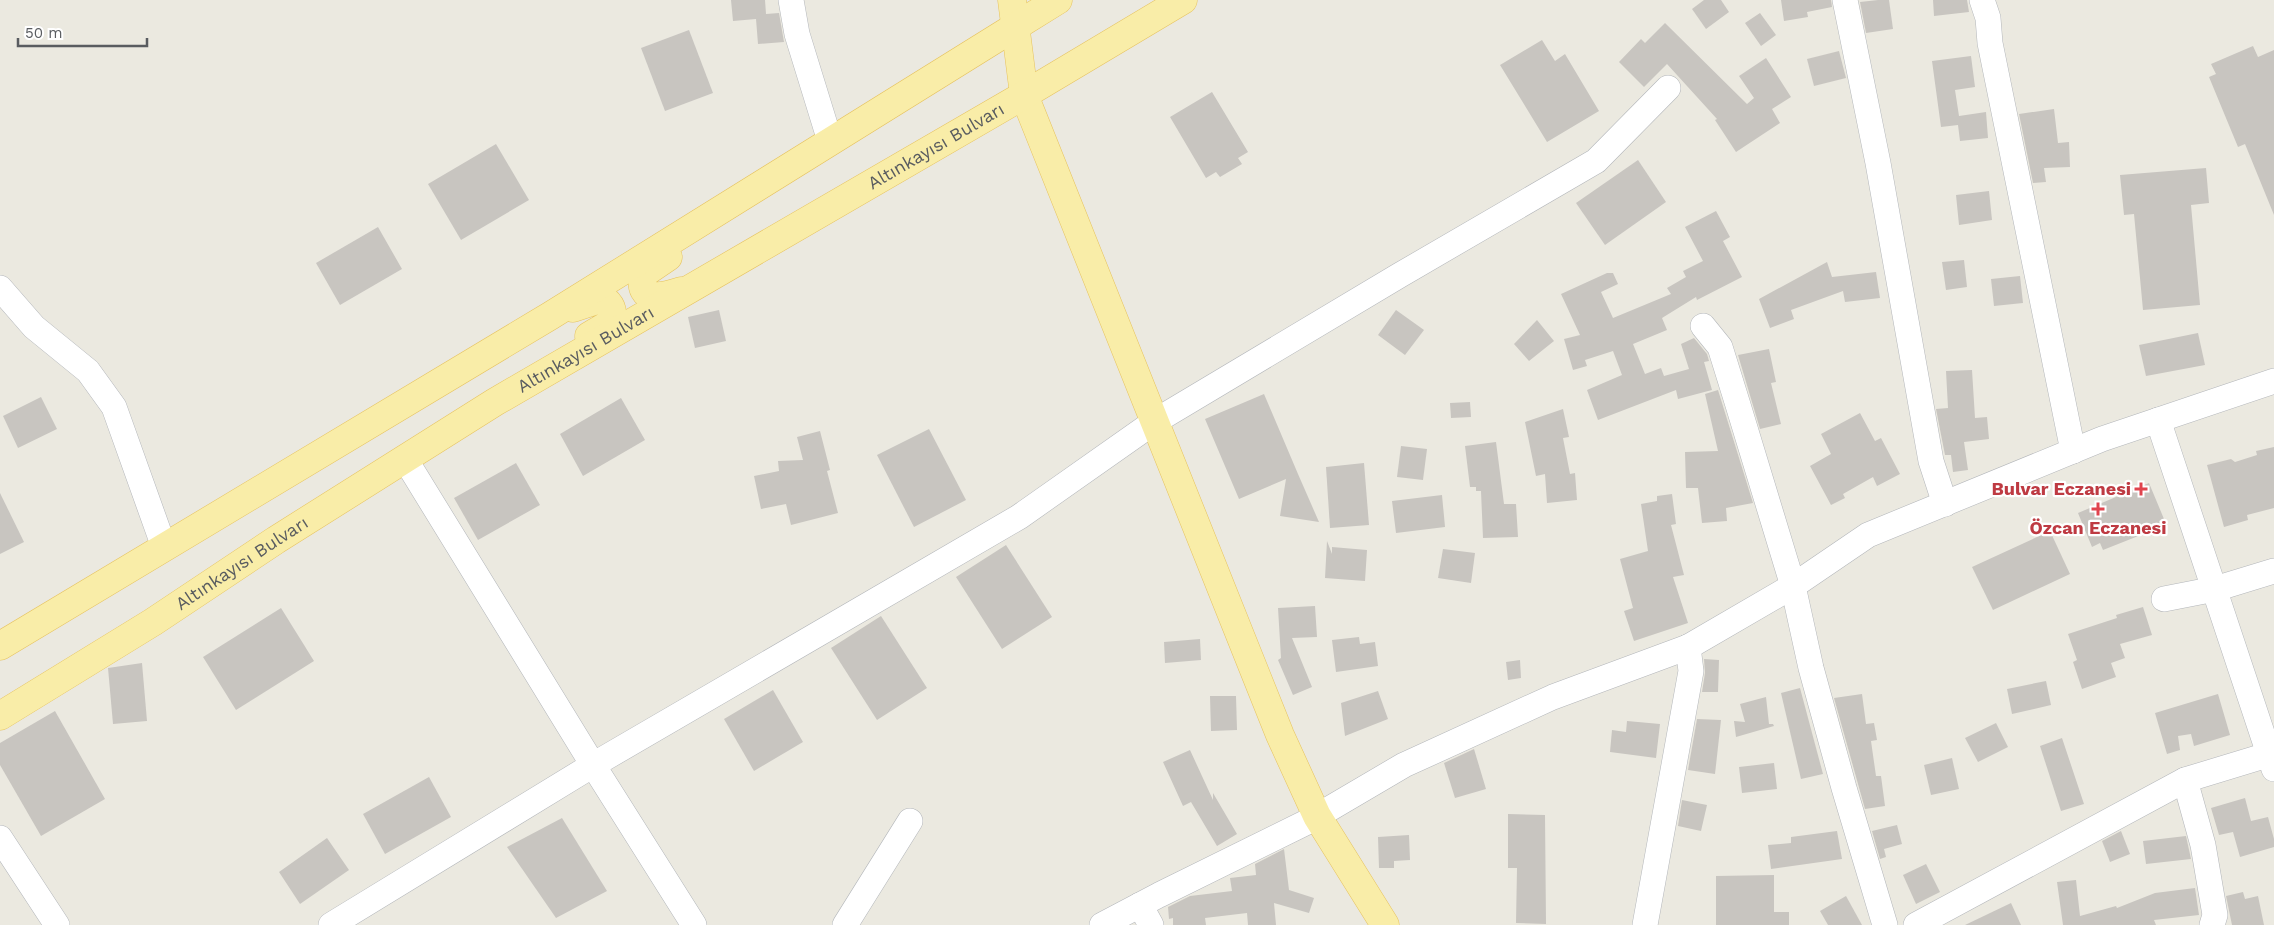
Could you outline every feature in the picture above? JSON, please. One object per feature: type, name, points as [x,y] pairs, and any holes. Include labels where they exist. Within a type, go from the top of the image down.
[{"type":"main road","points":[[0,646],[528,329],[830,141],[1014,13],[1058,0]]},
{"type":"main road","name":"Altınkayısı Bulvarı","points":[[0,716],[153,622],[276,540],[452,430],[1024,95],[1182,0]]},
{"type":"main road","points":[[1014,13],[1024,95],[1280,734],[1317,816],[1385,925]]},
{"type":"main road","points":[[696,286],[652,297],[645,292],[642,282],[643,274],[655,264],[754,211],[799,178],[830,141]]},
{"type":"main road","points":[[452,430],[483,401],[533,368],[611,323],[613,313],[610,305],[605,300],[597,300],[528,329]]},
{"type":"street","points":[[791,0],[797,34],[830,141]]},
{"type":"street","points":[[1845,0],[1878,163],[1931,461],[1945,504]]},
{"type":"street","points":[[1982,0],[1988,18],[1990,43],[2073,451]]},
{"type":"street","points":[[332,925],[593,765],[1019,517],[1154,422],[1596,161],[1668,88]]},
{"type":"street","points":[[0,288],[34,327],[88,371],[114,407],[164,547]]},
{"type":"street","points":[[1703,326],[1720,347],[1793,586],[1811,668],[1885,925]]},
{"type":"street","points":[[1102,925],[1145,915],[1404,765],[1553,697],[1688,647],[1793,586],[1868,535],[2073,451],[2274,381]]},
{"type":"street","points":[[1916,925],[2185,780],[2272,759],[2158,420]]},
{"type":"street","points":[[405,459],[593,765],[694,925]]},
{"type":"street","points":[[2164,599],[2215,589],[2274,570]]},
{"type":"street","points":[[1645,925],[1691,671],[1688,647]]},
{"type":"street","points":[[2185,780],[2202,845],[2215,915],[2212,925]]},
{"type":"street","points":[[845,925],[910,821]]},
{"type":"street","points":[[0,838],[57,925]]},
{"type":"building","points":[[731,0],[765,0],[766,14],[779,13],[784,42],[758,44],[756,19],[733,21]]},
{"type":"building","points":[[1704,0],[1721,0],[1729,12],[1706,29],[1692,9]]},
{"type":"building","points":[[1781,0],[1831,0],[1832,7],[1807,12],[1808,17],[1784,21]]},
{"type":"building","points":[[1889,0],[1893,29],[1866,33],[1860,2]]},
{"type":"building","points":[[1933,0],[1967,0],[1969,12],[1934,16]]},
{"type":"building","points":[[1760,13],[1776,35],[1761,46],[1745,23]]},
{"type":"building","points":[[1665,23],[1747,104],[1754,98],[1739,76],[1766,58],[1791,97],[1772,109],[1780,123],[1736,152],[1715,120],[1717,119],[1667,64],[1644,87],[1619,62],[1641,39],[1645,43]]},
{"type":"building","points":[[689,30],[713,93],[665,111],[641,48]]},
{"type":"building","points":[[1542,40],[1555,61],[1565,54],[1599,111],[1547,142],[1500,65]]},
{"type":"building","points":[[2253,46],[2258,57],[2274,50],[2274,215],[2245,144],[2238,147],[2209,77],[2216,74],[2211,64]]},
{"type":"building","points":[[1839,51],[1846,78],[1814,86],[1807,59]]},
{"type":"building","points":[[1971,56],[1975,87],[1955,90],[1959,116],[1986,112],[1988,138],[1960,141],[1958,125],[1941,127],[1932,61]]},
{"type":"building","points":[[1212,92],[1248,152],[1238,158],[1242,164],[1220,177],[1216,172],[1206,178],[1170,117]]},
{"type":"building","points":[[2054,109],[2058,143],[2069,142],[2070,167],[2044,168],[2046,182],[2033,183],[2019,114]]},
{"type":"building","points":[[496,144],[529,200],[461,240],[428,184]]},
{"type":"building","points":[[1638,160],[1666,202],[1605,245],[1576,203]]},
{"type":"building","points":[[2206,168],[2209,203],[2191,205],[2200,305],[2143,310],[2134,214],[2124,215],[2120,175]]},
{"type":"building","points":[[1989,191],[1992,220],[1959,225],[1956,195]]},
{"type":"building","points":[[1716,211],[1730,237],[1723,241],[1742,277],[1697,300],[1696,297],[1662,318],[1667,330],[1633,344],[1645,374],[1661,368],[1664,376],[1689,369],[1681,344],[1694,338],[1707,354],[1709,361],[1704,362],[1712,390],[1678,399],[1676,390],[1598,420],[1587,390],[1622,375],[1613,351],[1585,360],[1587,366],[1573,370],[1564,339],[1580,335],[1561,294],[1607,273],[1613,273],[1618,284],[1601,292],[1613,318],[1671,294],[1667,288],[1686,277],[1683,271],[1703,261],[1685,227]]},
{"type":"building","points":[[378,227],[402,269],[340,305],[316,263]]},
{"type":"building","points":[[1964,260],[1967,287],[1946,290],[1942,262]]},
{"type":"building","points":[[1827,262],[1832,277],[1876,272],[1880,298],[1845,302],[1843,291],[1791,310],[1794,319],[1770,328],[1759,299]]},
{"type":"building","points":[[2020,276],[2023,303],[1994,306],[1991,279]]},
{"type":"building","points":[[719,310],[726,341],[695,348],[688,317]]},
{"type":"building","points":[[1396,310],[1424,330],[1405,355],[1378,335]]},
{"type":"building","points":[[1537,320],[1554,341],[1529,361],[1514,344]]},
{"type":"building","points":[[2198,333],[2205,365],[2146,376],[2139,345]]},
{"type":"building","points":[[1769,349],[1776,382],[1771,383],[1781,424],[1760,429],[1738,355]]},
{"type":"building","points":[[1972,370],[1975,418],[1987,417],[1989,439],[1964,442],[1968,470],[1953,472],[1951,455],[1945,455],[1936,409],[1948,408],[1946,371]]},
{"type":"building","points":[[1718,390],[1753,503],[1726,508],[1727,521],[1702,523],[1698,488],[1686,488],[1685,452],[1718,451],[1705,394]]},
{"type":"building","points":[[1264,394],[1319,522],[1280,516],[1286,479],[1239,499],[1205,419]]},
{"type":"building","points":[[41,397],[57,429],[18,448],[3,416]]},
{"type":"building","points":[[621,398],[645,440],[583,476],[560,434]]},
{"type":"building","points":[[1470,402],[1471,417],[1451,418],[1450,403]]},
{"type":"building","points":[[1563,409],[1569,437],[1563,438],[1570,474],[1575,473],[1577,500],[1547,503],[1545,474],[1536,476],[1525,422]]},
{"type":"building","points":[[1860,413],[1875,441],[1881,438],[1900,474],[1877,486],[1873,477],[1843,494],[1845,498],[1831,505],[1810,466],[1831,454],[1821,434]]},
{"type":"building","points":[[929,429],[966,500],[914,527],[877,455]]},
{"type":"building","points":[[820,431],[830,470],[827,471],[838,513],[791,525],[786,504],[761,509],[754,476],[779,471],[778,461],[803,460],[797,437]]},
{"type":"building","points":[[1496,442],[1504,504],[1516,504],[1518,537],[1483,538],[1481,491],[1476,491],[1476,487],[1470,487],[1465,446]]},
{"type":"building","points":[[1401,446],[1427,449],[1423,480],[1397,477]]},
{"type":"building","points":[[2274,447],[2274,508],[2247,515],[2248,520],[2224,527],[2207,465],[2231,459],[2235,462],[2257,455],[2256,451]]},
{"type":"building","points":[[516,463],[540,505],[478,540],[454,498]]},
{"type":"building","points":[[1364,463],[1369,525],[1330,528],[1326,467]]},
{"type":"building","points":[[2149,483],[2164,519],[2159,521],[2161,527],[2103,550],[2100,543],[2092,547],[2078,513]]},
{"type":"building","points":[[0,493],[24,542],[0,554]]},
{"type":"building","points":[[1672,494],[1676,524],[1671,525],[1684,575],[1673,577],[1688,623],[1634,641],[1624,611],[1633,608],[1620,559],[1648,551],[1641,504],[1657,501],[1657,496]]},
{"type":"building","points":[[1442,495],[1445,527],[1396,533],[1392,501]]},
{"type":"building","points":[[2050,531],[2070,574],[1993,610],[1972,567]]},
{"type":"building","points":[[1327,541],[1332,554],[1332,547],[1367,550],[1365,581],[1325,578]]},
{"type":"building","points":[[1006,545],[1052,617],[1002,649],[956,577]]},
{"type":"building","points":[[1443,549],[1475,553],[1471,583],[1438,578]]},
{"type":"building","points":[[1315,606],[1317,637],[1292,638],[1312,687],[1293,695],[1278,660],[1281,658],[1278,608]]},
{"type":"building","points":[[2143,607],[2152,635],[2120,644],[2125,658],[2111,663],[2116,677],[2082,689],[2073,662],[2077,660],[2068,634],[2117,618],[2116,615]]},
{"type":"building","points":[[281,608],[314,661],[236,710],[203,657]]},
{"type":"building","points":[[881,616],[927,688],[877,720],[831,648]]},
{"type":"building","points":[[1359,637],[1360,644],[1375,642],[1378,666],[1336,672],[1332,640]]},
{"type":"building","points":[[1200,639],[1201,660],[1165,663],[1164,642]]},
{"type":"building","points":[[1704,659],[1719,660],[1718,692],[1702,692],[1705,673]]},
{"type":"building","points":[[1520,660],[1521,678],[1508,680],[1506,662]]},
{"type":"building","points":[[142,663],[147,721],[113,724],[108,668]]},
{"type":"building","points":[[2046,681],[2051,705],[2012,714],[2007,689]]},
{"type":"building","points":[[1800,688],[1823,774],[1801,779],[1781,693]]},
{"type":"building","points":[[773,690],[803,742],[754,771],[724,719]]},
{"type":"building","points":[[1378,691],[1388,719],[1345,736],[1341,703]]},
{"type":"building","points":[[1862,694],[1866,724],[1874,723],[1877,740],[1871,741],[1876,776],[1881,776],[1885,806],[1865,809],[1834,698]]},
{"type":"building","points":[[2218,694],[2230,735],[2194,746],[2191,734],[2178,736],[2180,750],[2167,754],[2155,713]]},
{"type":"building","points":[[1210,696],[1236,696],[1237,730],[1211,731]]},
{"type":"building","points":[[1766,697],[1769,724],[1774,726],[1736,737],[1734,721],[1745,722],[1740,704]]},
{"type":"building","points":[[55,711],[105,799],[41,836],[0,765],[0,743]]},
{"type":"building","points":[[1697,719],[1721,720],[1715,774],[1688,770]]},
{"type":"building","points":[[1627,721],[1660,724],[1656,758],[1610,752],[1612,730],[1626,732]]},
{"type":"building","points":[[1996,723],[2008,747],[1978,762],[1965,738]]},
{"type":"building","points":[[2062,738],[2084,804],[2061,811],[2040,746]]},
{"type":"building","points":[[1474,749],[1486,789],[1455,798],[1444,763]]},
{"type":"building","points":[[1190,750],[1213,800],[1213,793],[1237,834],[1217,846],[1191,802],[1183,806],[1163,762]]},
{"type":"building","points":[[1952,758],[1959,789],[1931,795],[1924,765]]},
{"type":"building","points":[[1774,763],[1777,789],[1742,793],[1739,767]]},
{"type":"building","points":[[429,777],[451,817],[385,854],[363,814]]},
{"type":"building","points":[[2245,798],[2251,821],[2268,817],[2274,839],[2274,847],[2240,857],[2233,832],[2219,835],[2211,808]]},
{"type":"building","points":[[1682,800],[1707,805],[1701,831],[1678,826]]},
{"type":"building","points":[[1508,814],[1545,815],[1546,924],[1516,923],[1517,868],[1508,868]]},
{"type":"building","points":[[562,818],[607,891],[556,918],[507,847]]},
{"type":"building","points":[[1897,825],[1902,844],[1884,849],[1886,857],[1880,859],[1872,831]]},
{"type":"building","points":[[1837,831],[1842,859],[1771,869],[1768,845],[1791,843],[1791,837]]},
{"type":"building","points":[[2121,831],[2130,854],[2110,862],[2102,841]]},
{"type":"building","points":[[1409,835],[1410,860],[1394,861],[1394,868],[1379,868],[1378,837]]},
{"type":"building","points":[[2186,836],[2191,859],[2146,864],[2143,841]]},
{"type":"building","points":[[327,838],[349,870],[300,904],[279,872]]},
{"type":"building","points":[[1284,849],[1289,890],[1314,898],[1309,913],[1274,903],[1276,925],[1248,925],[1247,913],[1205,918],[1206,925],[1173,925],[1173,918],[1169,919],[1168,907],[1190,896],[1232,891],[1230,878],[1256,875],[1255,864]]},
{"type":"building","points":[[1926,864],[1940,892],[1916,904],[1903,875]]},
{"type":"building","points":[[1774,875],[1774,912],[1789,912],[1789,925],[1716,925],[1716,876]]},
{"type":"building","points":[[2076,880],[2080,916],[2116,906],[2117,908],[2155,893],[2195,888],[2199,915],[2154,920],[2156,925],[2063,925],[2057,882]]},
{"type":"building","points":[[2243,892],[2245,899],[2258,896],[2264,925],[2232,925],[2226,896]]},
{"type":"building","points":[[1846,896],[1862,925],[1828,925],[1820,911]]},
{"type":"building","points":[[2011,903],[2021,925],[1965,925]]},
{"type":"place","name":"Bulvar Eczanesi","points":[[2141,489]]},
{"type":"place","name":"Özcan Eczanesi","points":[[2098,509]]}]
